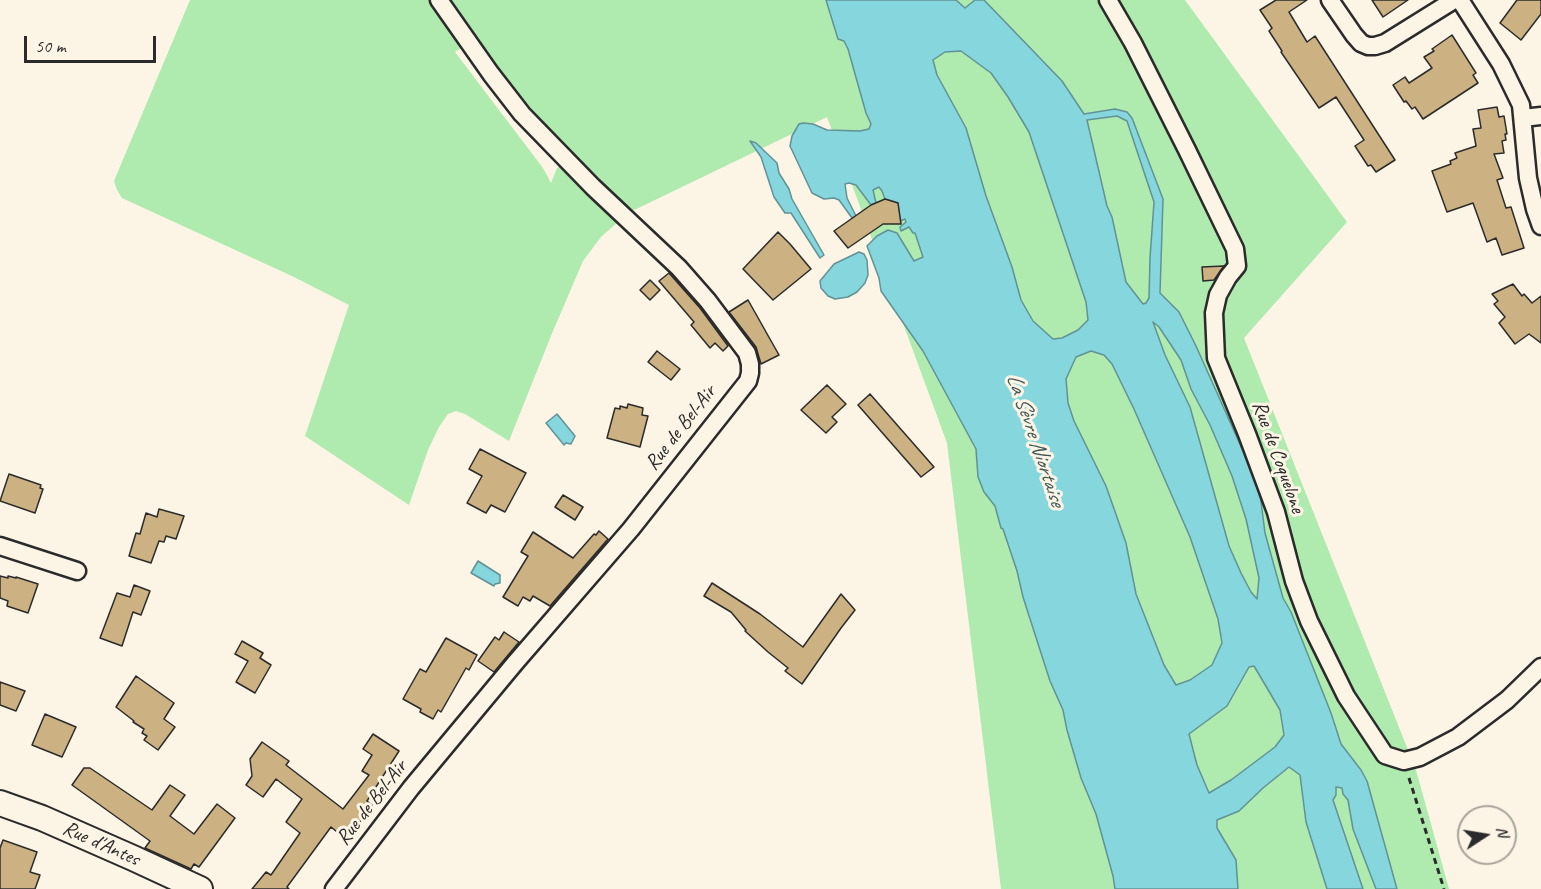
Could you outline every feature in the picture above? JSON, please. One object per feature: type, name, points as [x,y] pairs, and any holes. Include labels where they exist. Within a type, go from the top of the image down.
[{"type":"street","name":"Rue de Bel-Air","points":[[334,889],[411,788],[631,529],[748,381],[750,373],[747,353],[708,301],[679,268],[593,187],[522,114],[439,0]]},
{"type":"street","name":"Rue de Coquelone","points":[[1108,0],[1143,62],[1235,249],[1237,266],[1218,295],[1214,314],[1216,358],[1276,512],[1294,581],[1309,621],[1346,696],[1384,755],[1404,762]]},
{"type":"street","points":[[1330,0],[1361,43],[1375,46],[1384,43],[1454,0]]},
{"type":"street","points":[[1460,0],[1509,78],[1521,105],[1528,178],[1541,226]]},
{"type":"street","points":[[1523,118],[1541,116]]},
{"type":"street","points":[[0,546],[77,571]]},
{"type":"street","points":[[1404,762],[1420,758],[1458,737],[1507,700],[1541,667]]},
{"type":"street","name":"Rue d'Antes","points":[[0,803],[52,822],[200,889]]},
{"type":"path","points":[[1404,762],[1444,889]]},
{"type":"green space","points":[[190,0],[1185,0],[1347,222],[1244,338],[1416,770],[1449,889],[1001,889],[947,443],[827,117],[628,213],[601,237],[583,261],[509,441],[465,414],[456,411],[448,414],[428,450],[409,505],[305,436],[349,305],[294,277],[122,198],[114,181]],"holes":[[[474,40],[574,157],[557,168],[551,183],[543,168],[455,52]]]},
{"type":"water","name":"La Sèvre Niortaise","points":[[826,0],[956,0],[965,8],[975,0],[984,0],[1062,81],[1084,114],[1115,109],[1127,112],[1132,118],[1163,199],[1160,293],[1179,312],[1243,451],[1260,494],[1265,533],[1283,598],[1291,612],[1341,744],[1367,781],[1397,889],[1376,889],[1353,829],[1348,800],[1342,788],[1336,787],[1333,800],[1363,889],[1327,889],[1306,822],[1300,775],[1289,767],[1239,811],[1217,820],[1217,828],[1236,860],[1238,889],[1115,889],[1096,814],[1081,778],[1063,710],[1050,681],[1017,571],[995,506],[984,492],[978,477],[976,449],[923,351],[881,291],[879,278],[867,246],[877,236],[888,230],[897,233],[914,261],[923,257],[915,233],[909,227],[901,231],[900,227],[906,222],[905,219],[900,221],[898,203],[885,199],[879,187],[873,190],[876,203],[871,205],[856,185],[845,184],[847,198],[856,216],[852,218],[839,200],[824,199],[812,193],[790,146],[792,136],[799,124],[803,123],[813,124],[827,130],[869,129],[871,124],[848,49],[844,41],[838,39]],"holes":[[[961,51],[991,73],[1029,132],[1086,302],[1088,320],[1078,330],[1062,338],[1053,339],[1033,321],[1021,300],[966,128],[937,75],[933,60],[945,52]],[[1117,116],[1127,121],[1154,202],[1149,298],[1143,304],[1126,282],[1087,120]],[[1153,322],[1159,327],[1181,360],[1191,389],[1210,425],[1232,476],[1246,519],[1259,578],[1257,599],[1251,592],[1229,546],[1190,407],[1165,355]],[[1091,351],[1104,355],[1112,364],[1190,537],[1218,619],[1222,643],[1212,665],[1190,680],[1176,685],[1164,665],[1136,594],[1126,543],[1106,486],[1074,421],[1068,403],[1066,379],[1076,357]],[[1254,666],[1280,710],[1284,735],[1275,747],[1231,780],[1209,793],[1197,765],[1189,734],[1227,706],[1249,667]]]},
{"type":"water","points":[[750,141],[756,143],[777,163],[779,173],[792,199],[824,255],[820,258],[791,213],[785,213],[774,197],[761,157]]},
{"type":"water","points":[[859,252],[864,254],[867,260],[868,275],[865,283],[857,292],[848,297],[835,299],[828,296],[821,288],[820,281],[834,264]]},
{"type":"water","points":[[557,414],[575,436],[571,444],[564,445],[546,423]]},
{"type":"water","points":[[478,561],[500,575],[500,583],[494,586],[471,573]]},
{"type":"building","points":[[1276,0],[1307,0],[1289,12],[1307,42],[1315,36],[1395,160],[1376,172],[1371,165],[1368,166],[1355,146],[1364,140],[1336,97],[1319,108],[1281,52],[1269,31],[1272,28],[1260,10]]},
{"type":"building","points":[[1372,0],[1408,0],[1383,17]]},
{"type":"building","points":[[1517,0],[1541,0],[1541,14],[1521,40],[1500,23]]},
{"type":"building","points":[[1452,35],[1476,73],[1473,75],[1478,83],[1423,119],[1415,107],[1412,109],[1406,101],[1404,102],[1393,85],[1405,77],[1409,83],[1432,68],[1424,57]]},
{"type":"building","points":[[1497,107],[1499,117],[1504,116],[1507,134],[1505,134],[1506,140],[1502,141],[1504,153],[1494,154],[1503,178],[1497,180],[1506,208],[1511,207],[1524,248],[1502,255],[1496,238],[1487,242],[1473,203],[1447,212],[1432,171],[1451,164],[1450,161],[1457,158],[1455,153],[1476,146],[1473,129],[1481,128],[1478,110]]},
{"type":"building","points":[[885,199],[898,203],[901,224],[883,224],[848,248],[834,231],[871,205]]},
{"type":"building","points":[[778,232],[811,269],[773,300],[743,269]]},
{"type":"building","points":[[1224,266],[1214,280],[1203,281],[1202,267]]},
{"type":"building","points":[[669,273],[700,308],[728,346],[723,351],[715,343],[710,348],[691,325],[694,322],[659,281]]},
{"type":"building","points":[[650,280],[660,290],[650,300],[640,290]]},
{"type":"building","points":[[1513,284],[1522,296],[1524,294],[1532,303],[1541,296],[1541,343],[1529,334],[1515,344],[1499,323],[1505,317],[1494,304],[1498,301],[1492,294]]},
{"type":"building","points":[[748,300],[779,355],[761,364],[756,347],[729,312]]},
{"type":"building","points":[[657,351],[680,369],[671,380],[648,362]]},
{"type":"building","points":[[827,385],[846,404],[832,417],[837,422],[826,433],[801,410]]},
{"type":"building","points":[[870,394],[934,467],[921,477],[858,405]]},
{"type":"building","points":[[628,404],[643,408],[642,415],[648,416],[640,447],[607,438],[615,408],[620,409],[620,406],[627,408]]},
{"type":"building","points":[[480,449],[526,473],[505,512],[491,505],[486,513],[467,503],[482,476],[469,469]]},
{"type":"building","points":[[9,474],[41,485],[40,488],[43,489],[35,513],[0,501]]},
{"type":"building","points":[[563,495],[583,507],[575,520],[555,507]]},
{"type":"building","points":[[159,509],[184,516],[176,539],[166,536],[164,542],[159,541],[151,563],[129,556],[136,533],[140,534],[146,513],[157,517]]},
{"type":"building","points":[[599,531],[608,539],[550,606],[533,596],[530,601],[523,597],[518,606],[503,597],[528,556],[521,552],[533,532],[573,558]]},
{"type":"building","points":[[0,576],[16,577],[38,584],[28,613],[7,606],[8,601],[0,598]]},
{"type":"building","points":[[712,583],[760,614],[803,647],[841,594],[855,610],[802,684],[785,671],[788,668],[745,631],[731,612],[704,596]]},
{"type":"building","points":[[134,585],[150,591],[141,615],[133,612],[122,646],[100,638],[117,593],[130,597]]},
{"type":"building","points":[[504,632],[519,642],[494,672],[478,661],[495,637],[499,640]]},
{"type":"building","points":[[446,638],[477,655],[469,670],[466,668],[441,712],[438,710],[433,719],[403,699],[420,669],[426,672]]},
{"type":"building","points":[[242,641],[263,653],[260,658],[271,665],[255,693],[236,682],[248,661],[235,654]]},
{"type":"building","points":[[136,676],[174,703],[164,719],[175,727],[158,750],[144,740],[147,736],[142,733],[144,729],[116,707]]},
{"type":"building","points":[[0,682],[25,691],[16,711],[0,705]]},
{"type":"building","points":[[45,714],[76,727],[62,757],[32,745]]},
{"type":"building","points":[[373,734],[399,751],[367,801],[372,805],[347,840],[331,827],[287,887],[289,889],[252,889],[266,872],[271,875],[300,833],[286,822],[302,799],[276,779],[263,797],[246,785],[252,776],[250,759],[262,742],[289,761],[286,765],[343,809],[369,775],[362,771],[372,755],[363,749]]},
{"type":"building","points":[[84,768],[90,768],[152,810],[170,785],[185,795],[170,816],[194,834],[217,804],[235,818],[199,867],[194,864],[191,869],[145,848],[150,841],[72,785]]},
{"type":"building","points":[[3,840],[37,852],[30,872],[40,875],[35,889],[0,889],[0,848]]}]
